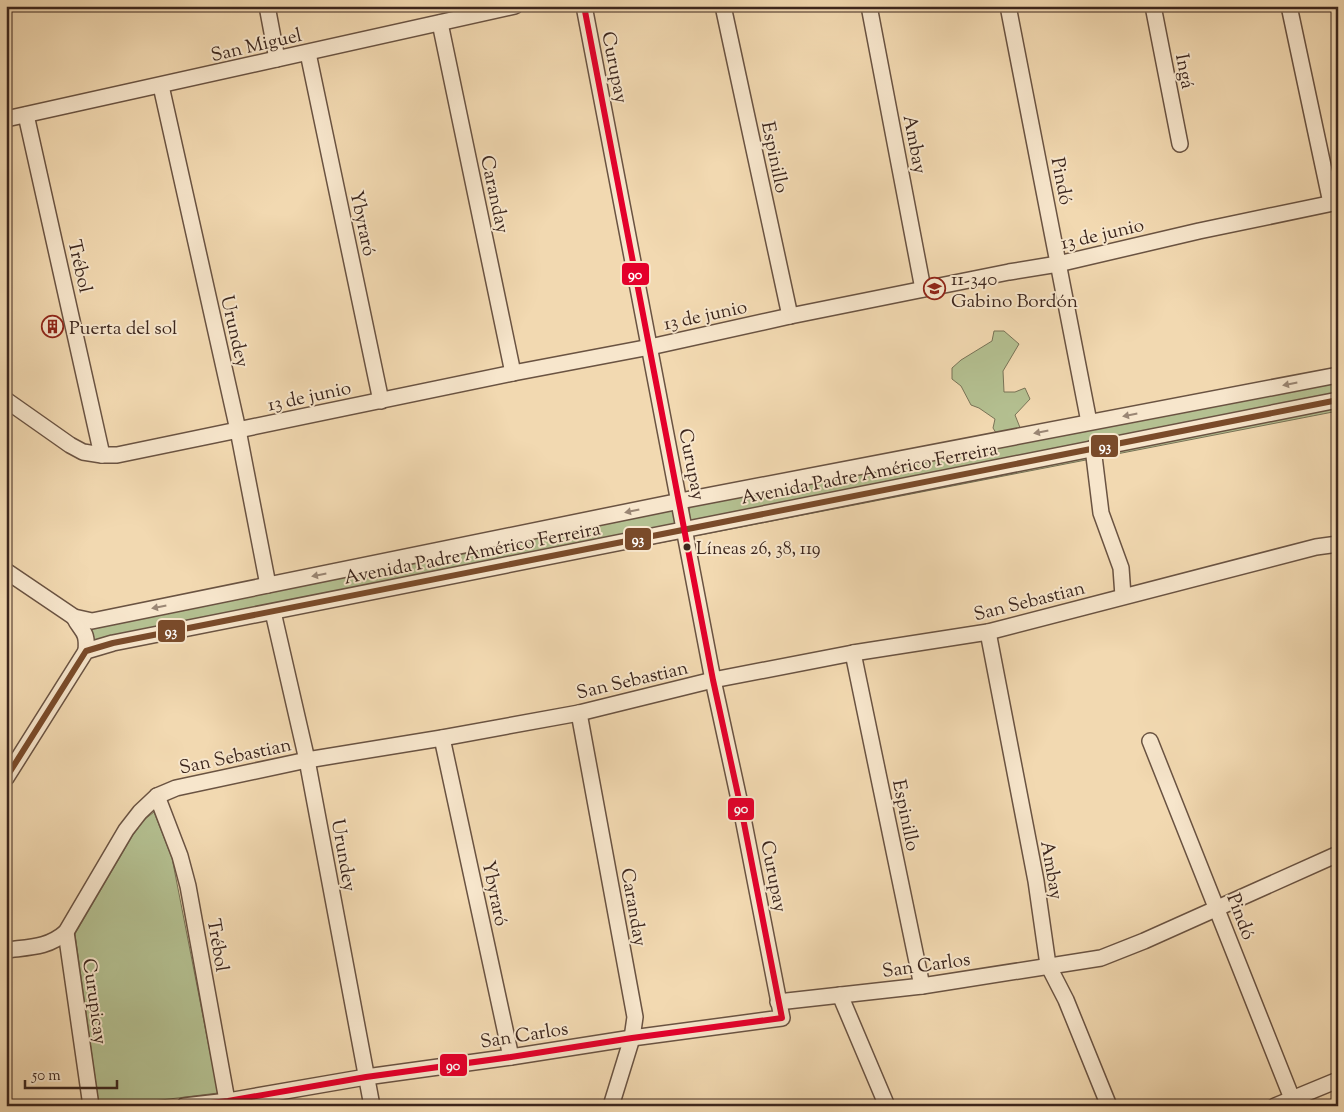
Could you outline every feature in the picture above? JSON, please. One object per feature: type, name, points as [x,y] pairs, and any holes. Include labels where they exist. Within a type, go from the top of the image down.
[{"type":"street","points":[[267,6],[277,59]]},
{"type":"street","name":"San Miguel","points":[[6,120],[515,6]]},
{"type":"street","name":"Curupay","points":[[584,6],[686,529],[713,680],[742,813],[782,1018]]},
{"type":"street","name":"Espinillo","points":[[723,6],[790,316]]},
{"type":"street","name":"Ambay","points":[[869,6],[923,289]]},
{"type":"street","name":"Pindó","points":[[1008,6],[1089,422]]},
{"type":"street","name":"Ingá","points":[[1153,6],[1180,144]]},
{"type":"street","points":[[1289,6],[1334,203]]},
{"type":"street","name":"Caranday","points":[[440,23],[513,373]]},
{"type":"street","name":"Ybyraró","points":[[308,53],[382,401]]},
{"type":"street","name":"Urundey","points":[[161,86],[238,430],[268,585]]},
{"type":"street","name":"Trébol","points":[[26,115],[102,455]]},
{"type":"street","name":"13 de junio","points":[[6,400],[83,452],[117,455],[513,373],[650,347],[923,289],[1058,264],[1199,231],[1334,203]]},
{"type":"street","name":"Avenida Padre Américo Ferreira","points":[[6,571],[74,616],[92,621],[680,501],[1338,375]]},
{"type":"street","name":"Avenida Padre Américo Ferreira","points":[[86,651],[686,529],[1338,400]]},
{"type":"street","points":[[1093,448],[1101,513],[1121,568],[1123,596]]},
{"type":"street","name":"San Sebastian","points":[[6,950],[43,945],[56,940],[66,932],[126,830],[140,812],[157,796],[176,788],[307,760],[579,713],[713,680],[853,653],[988,632],[1316,547],[1338,544]]},
{"type":"street","name":"Urundey","points":[[273,612],[307,760],[372,1106]]},
{"type":"street","points":[[6,778],[86,651],[86,633],[77,624],[74,616]]},
{"type":"street","name":"Ambay","points":[[988,632],[1036,881],[1048,965],[1066,1000],[1109,1106]]},
{"type":"street","name":"Espinillo","points":[[853,653],[922,986]]},
{"type":"street","name":"Caranday","points":[[579,713],[635,1017],[632,1038],[611,1106]]},
{"type":"street","name":"Ybyraró","points":[[442,738],[510,1057]]},
{"type":"street","name":"Pindó","points":[[1150,740],[1293,1102]]},
{"type":"street","name":"Trébol","points":[[157,796],[180,856],[188,886],[228,1103]]},
{"type":"street","name":"San Carlos","points":[[778,1002],[922,986],[1101,958],[1144,941],[1338,854]]},
{"type":"street","name":"Curupicay","points":[[66,932],[92,1106]]},
{"type":"street","points":[[840,995],[887,1106]]},
{"type":"street","name":"San Carlos","points":[[184,1106],[228,1103],[366,1077],[782,1018]]},
{"type":"street","points":[[1275,1106],[1293,1102],[1338,1080]]},
{"type":"green space","points":[[994,331],[1004,331],[1019,344],[1003,371],[1004,392],[1015,392],[1025,388],[1030,399],[1015,415],[1023,435],[1338,378],[1338,411],[700,535],[693,530],[689,522],[689,512],[692,504],[998,436],[993,428],[995,419],[971,405],[961,386],[952,379],[952,368],[961,360],[992,341]]},
{"type":"green space","points":[[673,508],[680,539],[99,650],[95,649],[88,626]]},
{"type":"green space","points":[[154,812],[172,858],[218,1093],[99,1106],[75,934],[133,835],[144,820]]},
{"type":"transit line","name":"90","points":[[184,1106],[228,1101],[366,1077],[782,1018],[742,813],[713,680],[584,6]]},
{"type":"transit line","name":"93","points":[[6,778],[86,651],[113,643],[1338,400]]},
{"type":"place","name":"11-340 Gabino Bordón","points":[[935,289]]},
{"type":"place","name":"Puerta del sol","points":[[53,327]]},
{"type":"place","name":"Líneas 26, 38, 119","points":[[687,547]]}]
